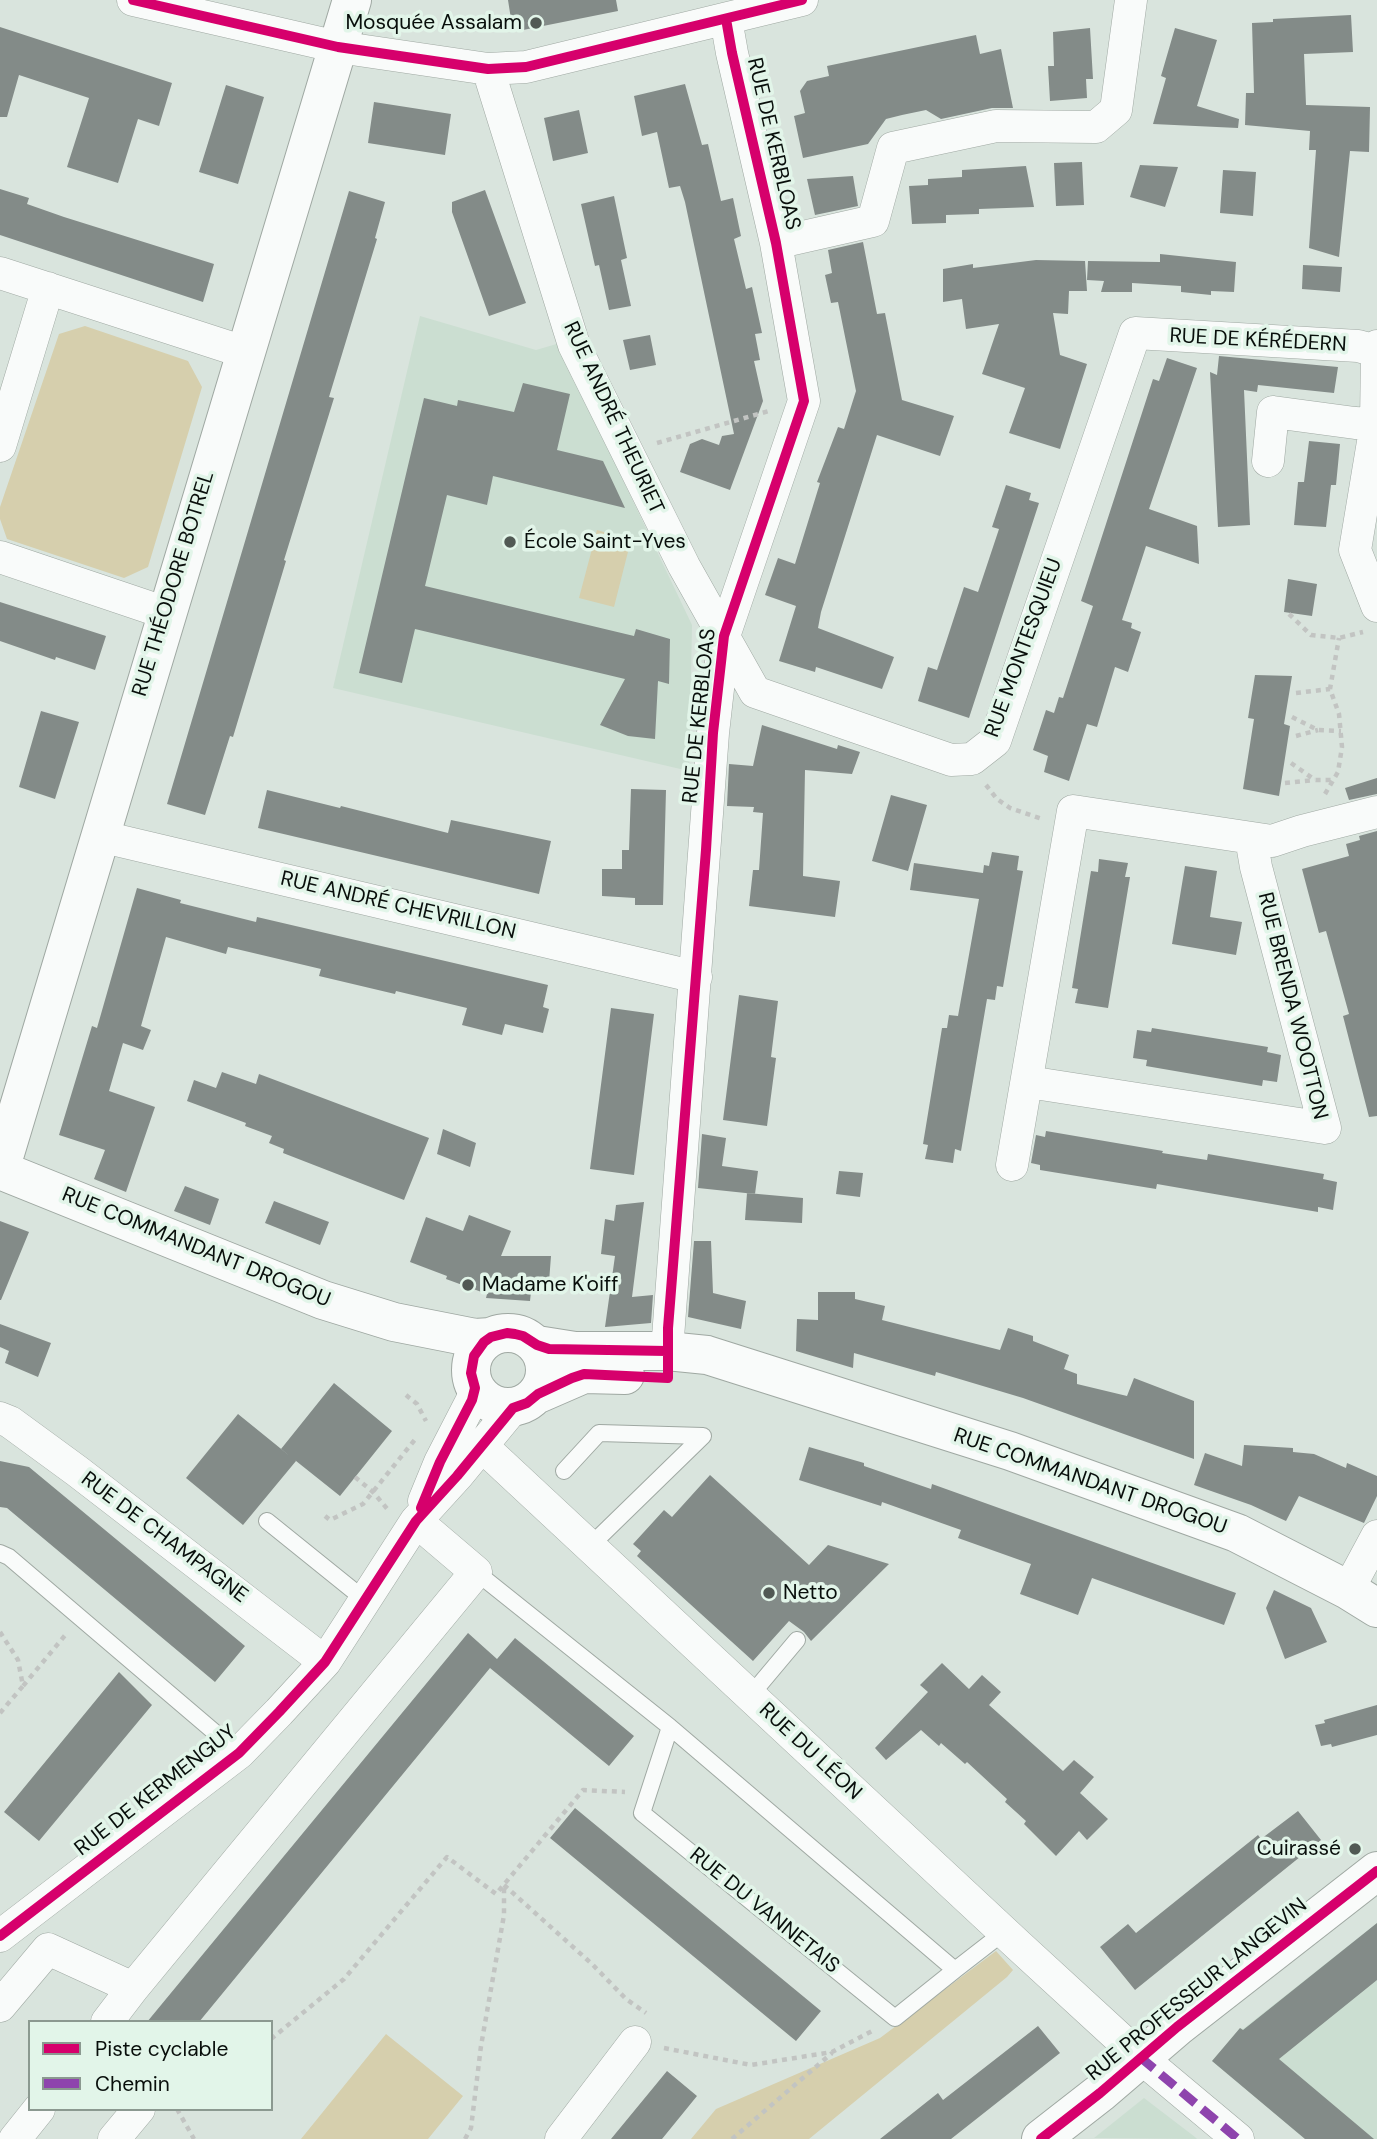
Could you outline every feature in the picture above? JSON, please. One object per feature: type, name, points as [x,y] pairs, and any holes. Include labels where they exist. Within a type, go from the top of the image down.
[{"type":"street","points":[[133,0],[338,47],[488,69],[526,67],[802,0]]},
{"type":"street","name":"RUE THÉODORE BOTREL","points":[[0,1170],[352,0]]},
{"type":"street","points":[[776,243],[873,221],[893,148],[996,126],[1096,127],[1116,110],[1131,0]]},
{"type":"street","name":"RUE DE KERBLOAS","points":[[667,1351],[713,733],[724,636],[804,401],[776,243],[726,19]]},
{"type":"street","name":"RUE ANDRÉ THEURIET","points":[[488,69],[574,345],[684,566],[724,636]]},
{"type":"street","points":[[0,273],[244,352]]},
{"type":"street","points":[[0,446],[48,288]]},
{"type":"street","name":"RUE DE KÉRÉDERN","points":[[1135,333],[1358,346],[1377,350]]},
{"type":"street","name":"RUE MONTESQUIEU","points":[[724,636],[755,692],[951,760],[972,759],[995,741],[1135,333]]},
{"type":"street","points":[[1371,619],[1355,550],[1377,424],[1377,350]]},
{"type":"street","points":[[1268,461],[1273,412],[1354,424],[1377,424]]},
{"type":"street","points":[[0,557],[166,612]]},
{"type":"street","points":[[1012,1165],[1073,811],[1272,841],[1377,812]]},
{"type":"street","name":"RUE ANDRÉ CHEVRILLON","points":[[99,836],[696,976]]},
{"type":"street","name":"RUE BRENDA WOOTTON","points":[[1028,1082],[1325,1128],[1256,867],[1251,838]]},
{"type":"street","name":"RUE COMMANDANT DROGOU","points":[[0,1170],[311,1296],[394,1322],[479,1363]]},
{"type":"street","points":[[507,1333],[523,1336],[537,1345],[545,1361],[542,1386],[525,1401],[491,1404],[479,1363],[507,1333]]},
{"type":"street","name":"RUE COMMANDANT DROGOU","points":[[537,1345],[575,1351],[667,1351],[707,1355],[1010,1451],[1237,1533],[1362,1599]]},
{"type":"street","name":"RUE DE KERMENGUY","points":[[5,1933],[239,1753],[324,1662],[365,1600],[403,1517],[440,1462],[472,1400],[479,1363]]},
{"type":"street","name":"RUE COMMANDANT DROGOU","points":[[525,1401],[584,1374],[791,1383]]},
{"type":"street","name":"RUE DE KERMENGUY","points":[[403,1517],[482,1446],[525,1401]]},
{"type":"street","name":"RUE DE CHAMPAGNE","points":[[0,1418],[10,1422],[77,1471],[324,1662]]},
{"type":"street","name":"RUE DU LÉON","points":[[482,1446],[1140,2057],[1238,2139]]},
{"type":"street","points":[[109,2020],[476,1573],[403,1517]]},
{"type":"street","points":[[1362,1599],[1377,1536]]},
{"type":"street","name":"RUE PROFESSEUR LANGEVIN","points":[[1041,2139],[1140,2057],[1377,1871]]},
{"type":"street","points":[[5,1933],[48,1949],[133,1988]]},
{"type":"street","points":[[0,2006],[48,1949]]},
{"type":"street","points":[[561,2139],[635,2042]]},
{"type":"street","points":[[15,2139],[37,2111]]},
{"type":"street","points":[[114,2139],[137,2111]]},
{"type":"lane","points":[[564,1471],[599,1433],[703,1436],[589,1546]]},
{"type":"lane","points":[[267,1521],[365,1600]]},
{"type":"lane","points":[[0,1553],[9,1557],[239,1753]]},
{"type":"lane","points":[[476,1573],[670,1727],[956,1970]]},
{"type":"lane","points":[[750,1696],[797,1640]]},
{"type":"lane","name":"RUE DU VANNETAIS","points":[[670,1727],[642,1813],[895,2018]]},
{"type":"lane","points":[[895,2018],[1004,1932]]},
{"type":"path","points":[[627,451],[804,401]]},
{"type":"path","points":[[1289,614],[1311,635],[1339,638],[1371,619]]},
{"type":"path","points":[[1302,831],[1338,772],[1342,747],[1341,731],[1339,714],[1330,689],[1339,638]]},
{"type":"path","points":[[1296,693],[1330,689]]},
{"type":"path","points":[[1292,717],[1318,730]]},
{"type":"path","points":[[1296,736],[1318,730],[1341,731]]},
{"type":"path","points":[[972,759],[997,799],[1010,808],[1054,823],[1071,825]]},
{"type":"path","points":[[1292,763],[1315,780]]},
{"type":"path","points":[[1285,783],[1334,780]]},
{"type":"path","points":[[406,1395],[417,1404],[427,1423]]},
{"type":"path","points":[[325,1516],[330,1521],[363,1504],[419,1433]]},
{"type":"path","points":[[355,1477],[403,1517]]},
{"type":"path","points":[[0,1713],[79,1618]]},
{"type":"path","points":[[0,1632],[18,1660],[23,1686]]},
{"type":"path","points":[[273,2037],[344,1979],[447,1857],[496,1894],[583,1790],[648,1794]]},
{"type":"path","points":[[504,1885],[592,1964],[626,1999],[648,2014]]},
{"type":"path","points":[[465,2139],[471,2128],[481,2046],[505,1915],[504,1885]]},
{"type":"path","points":[[732,2139],[832,2052],[895,2018]]},
{"type":"path","points":[[635,2042],[751,2065],[832,2052]]},
{"type":"path","points":[[179,2111],[194,2139]]},
{"type":"shaded area","name":"École Saint-Yves","points":[[420,316],[536,350],[560,343],[692,625],[689,771],[333,688]]},
{"type":"shaded area","points":[[85,326],[188,361],[202,387],[148,567],[124,578],[7,539],[0,519],[0,507],[59,334]]},
{"type":"shaded area","points":[[597,530],[631,540],[614,607],[579,598]]},
{"type":"shaded area","points":[[1377,1923],[1377,2139],[1305,2139],[1212,2061],[1240,2028],[1243,2029]]},
{"type":"shaded area","points":[[996,1951],[1013,1970],[1007,1977],[809,2139],[691,2139],[716,2109],[880,2038]]},
{"type":"shaded area","points":[[386,2034],[463,2096],[428,2139],[301,2139]]},
{"type":"shaded area","points":[[1144,2098],[1195,2137],[1197,2139],[1094,2138]]},
{"type":"building","name":"Mosquée Assalam","points":[[508,0],[616,0],[618,11],[513,32]]},
{"type":"building","points":[[1351,15],[1353,52],[1304,54],[1306,105],[1370,107],[1369,152],[1350,151],[1339,257],[1309,248],[1316,150],[1309,150],[1310,131],[1245,125],[1246,93],[1254,93],[1252,23],[1273,22],[1273,19]]},
{"type":"building","points":[[0,27],[172,83],[159,126],[138,119],[118,183],[67,167],[89,98],[19,75],[7,117],[0,117]]},
{"type":"building","points":[[1090,28],[1093,79],[1086,79],[1087,98],[1050,101],[1048,66],[1054,66],[1053,32]]},
{"type":"building","points":[[1175,28],[1217,40],[1197,106],[1239,119],[1238,128],[1153,124],[1166,78],[1161,76]]},
{"type":"building","points":[[976,35],[980,54],[1001,49],[1013,108],[992,108],[941,119],[926,110],[902,115],[886,119],[868,144],[803,158],[794,116],[805,113],[800,91],[807,81],[829,76],[827,66]]},
{"type":"building","points":[[685,84],[702,145],[708,144],[721,201],[733,198],[741,236],[734,239],[746,289],[752,287],[762,333],[755,334],[760,360],[754,361],[763,401],[730,490],[680,472],[690,444],[702,439],[719,445],[722,436],[734,434],[685,202],[680,186],[669,188],[657,132],[642,136],[634,96]]},
{"type":"building","points":[[226,85],[264,97],[238,184],[199,172]]},
{"type":"building","points":[[374,102],[451,114],[445,155],[368,143]]},
{"type":"building","points":[[579,110],[588,153],[553,161],[544,118]]},
{"type":"building","points":[[1082,162],[1084,205],[1056,206],[1054,163]]},
{"type":"building","points":[[1140,165],[1178,167],[1165,207],[1130,197]]},
{"type":"building","points":[[1026,166],[1034,207],[979,209],[979,214],[946,215],[946,223],[912,224],[909,186],[928,185],[928,179],[962,177],[962,170]]},
{"type":"building","points":[[1223,170],[1256,172],[1253,216],[1220,213]]},
{"type":"building","points":[[853,176],[858,206],[815,215],[807,179]]},
{"type":"building","points":[[0,189],[29,198],[27,204],[64,217],[214,264],[203,302],[0,235]]},
{"type":"building","points":[[485,190],[526,303],[489,316],[452,212],[452,202]]},
{"type":"building","points":[[349,191],[385,202],[375,238],[377,239],[329,397],[334,398],[284,560],[286,561],[233,737],[230,736],[205,815],[167,804]]},
{"type":"building","points":[[614,196],[627,258],[621,260],[631,306],[609,310],[599,265],[595,266],[581,204]]},
{"type":"building","points":[[863,242],[877,314],[885,313],[902,400],[954,416],[940,456],[877,435],[821,612],[818,628],[894,657],[882,689],[816,667],[815,672],[779,661],[796,606],[765,595],[778,558],[795,564],[820,483],[817,482],[838,427],[844,429],[856,391],[838,302],[831,303],[825,275],[832,273],[828,250]]},
{"type":"building","points":[[1160,254],[1236,262],[1234,292],[1211,291],[1211,295],[1181,292],[1181,286],[1132,283],[1132,292],[1101,292],[1104,281],[1087,280],[1088,261],[1160,262]]},
{"type":"building","points":[[1036,260],[1085,261],[1087,291],[1069,291],[1068,314],[1053,313],[1060,355],[1087,364],[1060,449],[1009,433],[1025,388],[982,374],[999,324],[966,329],[962,299],[943,302],[943,269]]},
{"type":"building","points":[[1303,265],[1342,267],[1340,292],[1302,289]]},
{"type":"building","points":[[650,335],[656,365],[630,370],[623,340]]},
{"type":"building","points":[[1219,356],[1338,367],[1334,393],[1258,385],[1257,392],[1244,390],[1250,525],[1218,527],[1210,372],[1217,375]]},
{"type":"building","points":[[1167,358],[1197,368],[1149,509],[1197,526],[1199,564],[1146,546],[1122,620],[1132,623],[1131,628],[1141,632],[1128,672],[1115,667],[1097,727],[1087,724],[1069,781],[1044,772],[1048,756],[1033,750],[1046,710],[1054,713],[1059,697],[1063,698],[1093,606],[1081,601],[1153,379],[1159,381]]},
{"type":"building","points":[[523,383],[570,394],[557,450],[603,461],[625,508],[493,476],[487,505],[447,495],[425,586],[634,636],[636,629],[670,639],[669,684],[658,681],[655,739],[628,736],[600,725],[625,679],[415,629],[402,683],[359,673],[424,398],[457,406],[458,400],[514,412]]},
{"type":"building","points":[[1309,441],[1340,444],[1336,485],[1331,485],[1326,527],[1294,525],[1298,482],[1304,482]]},
{"type":"building","points":[[1006,485],[1031,493],[1029,500],[1039,503],[969,718],[918,701],[928,667],[937,670],[964,587],[978,592],[999,529],[992,527]]},
{"type":"building","points":[[1288,579],[1317,584],[1312,616],[1284,612]]},
{"type":"building","points":[[0,602],[106,636],[95,670],[56,657],[55,660],[0,641]]},
{"type":"building","points":[[1255,675],[1292,676],[1284,724],[1290,726],[1279,796],[1243,789],[1254,719],[1248,718]]},
{"type":"building","points":[[41,711],[79,722],[55,799],[19,787]]},
{"type":"building","points":[[762,725],[837,749],[838,745],[860,752],[852,774],[805,770],[803,876],[840,881],[835,917],[749,906],[753,870],[759,870],[763,813],[753,812],[754,807],[727,806],[729,764],[753,766]]},
{"type":"building","points":[[1377,778],[1377,794],[1349,800],[1345,788]]},
{"type":"building","points":[[631,789],[666,790],[663,905],[635,905],[635,898],[602,896],[602,869],[622,869],[622,850],[629,850]]},
{"type":"building","points":[[267,790],[448,833],[451,820],[551,841],[539,894],[258,828]]},
{"type":"building","points":[[891,795],[927,805],[908,871],[872,861]]},
{"type":"building","points":[[1377,831],[1377,1116],[1369,1117],[1343,1016],[1349,1014],[1326,931],[1319,933],[1302,869],[1349,856],[1346,844],[1360,840],[1359,836]]},
{"type":"building","points":[[992,852],[1019,856],[1017,870],[1023,871],[1003,987],[997,986],[995,1000],[987,999],[961,1151],[955,1149],[953,1163],[925,1159],[928,1145],[923,1144],[942,1028],[947,1028],[949,1015],[958,1016],[979,899],[910,890],[914,863],[983,873],[984,865],[989,866]]},
{"type":"building","points":[[1099,859],[1128,863],[1125,877],[1130,877],[1108,1008],[1075,1003],[1078,989],[1072,988],[1091,871],[1098,872]]},
{"type":"building","points":[[1185,866],[1217,871],[1210,917],[1242,922],[1236,955],[1172,944]]},
{"type":"building","points":[[137,888],[181,900],[180,903],[256,922],[257,917],[548,985],[543,1007],[549,1009],[543,1033],[505,1024],[502,1035],[462,1025],[467,1008],[319,976],[321,969],[228,947],[226,954],[166,937],[141,1026],[151,1030],[143,1050],[123,1043],[109,1091],[155,1107],[126,1192],[94,1179],[105,1150],[59,1135],[92,1026],[97,1028]]},
{"type":"building","points":[[739,995],[778,1001],[771,1057],[776,1058],[767,1126],[723,1120]]},
{"type":"building","points":[[611,1008],[654,1014],[634,1175],[590,1169]]},
{"type":"building","points":[[1152,1028],[1268,1047],[1267,1052],[1281,1055],[1277,1082],[1263,1080],[1262,1086],[1146,1066],[1147,1060],[1133,1058],[1137,1030],[1151,1032]]},
{"type":"building","points":[[222,1072],[256,1084],[259,1074],[429,1138],[404,1200],[283,1153],[284,1149],[269,1143],[272,1136],[245,1126],[246,1123],[187,1101],[194,1080],[216,1088]]},
{"type":"building","points":[[443,1129],[476,1143],[470,1167],[437,1154]]},
{"type":"building","points":[[1046,1131],[1207,1160],[1208,1154],[1324,1174],[1323,1179],[1337,1182],[1333,1210],[1318,1207],[1318,1212],[1157,1184],[1156,1189],[1040,1170],[1040,1165],[1031,1163],[1036,1135],[1045,1137]]},
{"type":"building","points":[[702,1134],[726,1138],[722,1166],[758,1171],[755,1194],[698,1188]]},
{"type":"building","points":[[839,1171],[863,1173],[860,1197],[836,1194]]},
{"type":"building","points":[[185,1186],[219,1199],[210,1225],[174,1211]]},
{"type":"building","points":[[747,1193],[803,1198],[802,1223],[745,1220]]},
{"type":"building","points":[[274,1201],[329,1222],[320,1245],[265,1223]]},
{"type":"building","points":[[644,1202],[632,1297],[653,1295],[651,1323],[605,1327],[615,1256],[601,1254],[605,1219],[614,1221],[616,1205]]},
{"type":"building","points":[[469,1215],[511,1231],[501,1256],[551,1256],[549,1282],[532,1282],[530,1301],[486,1298],[487,1294],[410,1262],[426,1217],[463,1231]]},
{"type":"building","points":[[0,1221],[29,1232],[1,1300],[0,1300]]},
{"type":"building","points":[[694,1241],[711,1241],[713,1293],[746,1301],[741,1329],[688,1317]]},
{"type":"building","points":[[818,1292],[855,1292],[855,1299],[885,1306],[882,1320],[1000,1350],[1008,1328],[1033,1336],[1033,1341],[1069,1355],[1064,1369],[1077,1374],[1077,1384],[1127,1396],[1134,1378],[1194,1401],[1194,1459],[1023,1398],[936,1372],[935,1376],[854,1353],[853,1368],[796,1351],[797,1319],[818,1320]]},
{"type":"building","points":[[0,1324],[51,1343],[38,1377],[5,1363],[9,1351],[0,1347]]},
{"type":"building","points":[[334,1383],[392,1431],[340,1496],[281,1449]]},
{"type":"building","points":[[238,1414],[296,1461],[243,1525],[186,1478]]},
{"type":"building","points":[[1244,1445],[1293,1448],[1293,1452],[1314,1454],[1346,1468],[1347,1463],[1377,1476],[1377,1496],[1364,1523],[1299,1496],[1286,1521],[1251,1505],[1194,1485],[1205,1453],[1242,1466]]},
{"type":"building","points":[[809,1447],[864,1463],[864,1466],[931,1489],[932,1484],[1236,1593],[1224,1625],[1092,1578],[1078,1615],[1020,1594],[1031,1564],[958,1538],[961,1530],[882,1502],[881,1506],[799,1480]]},
{"type":"building","points":[[0,1461],[29,1467],[245,1646],[215,1682],[7,1508],[0,1507]]},
{"type":"building","name":"Netto","points":[[710,1475],[809,1565],[828,1545],[889,1564],[811,1641],[789,1621],[753,1661],[637,1556],[641,1551],[633,1544],[664,1510],[672,1517]]},
{"type":"building","points":[[1274,1590],[1311,1608],[1327,1642],[1285,1659],[1266,1608]]},
{"type":"building","points":[[468,1633],[497,1659],[515,1638],[634,1736],[609,1766],[490,1668],[201,2020],[149,2020]]},
{"type":"building","points":[[942,1663],[969,1689],[982,1675],[1001,1692],[989,1705],[1063,1771],[1074,1760],[1094,1777],[1080,1793],[1108,1819],[1087,1840],[1079,1831],[1056,1856],[1024,1824],[1026,1821],[1005,1802],[1007,1799],[967,1762],[965,1764],[941,1743],[939,1746],[921,1730],[886,1760],[875,1748],[928,1692],[920,1685]]},
{"type":"building","points":[[119,1672],[152,1705],[39,1841],[4,1812]]},
{"type":"building","points":[[1377,1705],[1377,1735],[1332,1747],[1331,1744],[1321,1746],[1315,1725]]},
{"type":"building","points":[[575,1808],[821,2011],[796,2041],[550,1838]]},
{"type":"building","points":[[1298,1811],[1321,1840],[1135,1990],[1100,1947],[1128,1924],[1136,1933],[1258,1835],[1261,1839]]},
{"type":"building","points":[[1377,1923],[1377,1980],[1279,2059],[1374,2139],[1305,2139],[1212,2061],[1240,2028],[1243,2030]]},
{"type":"building","points":[[1038,2026],[1060,2053],[951,2139],[880,2139],[938,2093],[943,2100]]},
{"type":"building","points":[[667,2071],[697,2096],[662,2139],[611,2139]]},
{"type":"marked path","points":[[1140,2057],[1238,2139]]},
{"type":"cycle path","points":[[133,0],[338,47],[488,69],[526,67],[802,0]]},
{"type":"cycle path","points":[[0,1936],[239,1753],[279,1712],[325,1662],[416,1521],[513,1408],[584,1374],[668,1378],[668,1328],[713,733],[724,636],[804,401],[776,243],[726,19]]},
{"type":"cycle path","points":[[421,1508],[440,1462],[472,1400],[475,1388],[471,1373],[474,1356],[491,1337],[515,1334],[549,1349],[667,1351]]},
{"type":"cycle path","points":[[1041,2139],[1177,2027],[1377,1871]]},
{"type":"place","name":"Mosquée Assalam","points":[[536,23]]},
{"type":"place","name":"École Saint-Yves","points":[[510,542]]},
{"type":"place","name":"Madame K'oiff","points":[[468,1285]]},
{"type":"place","name":"Netto","points":[[769,1593]]},
{"type":"place","name":"Cuirassé","points":[[1355,1849]]}]
